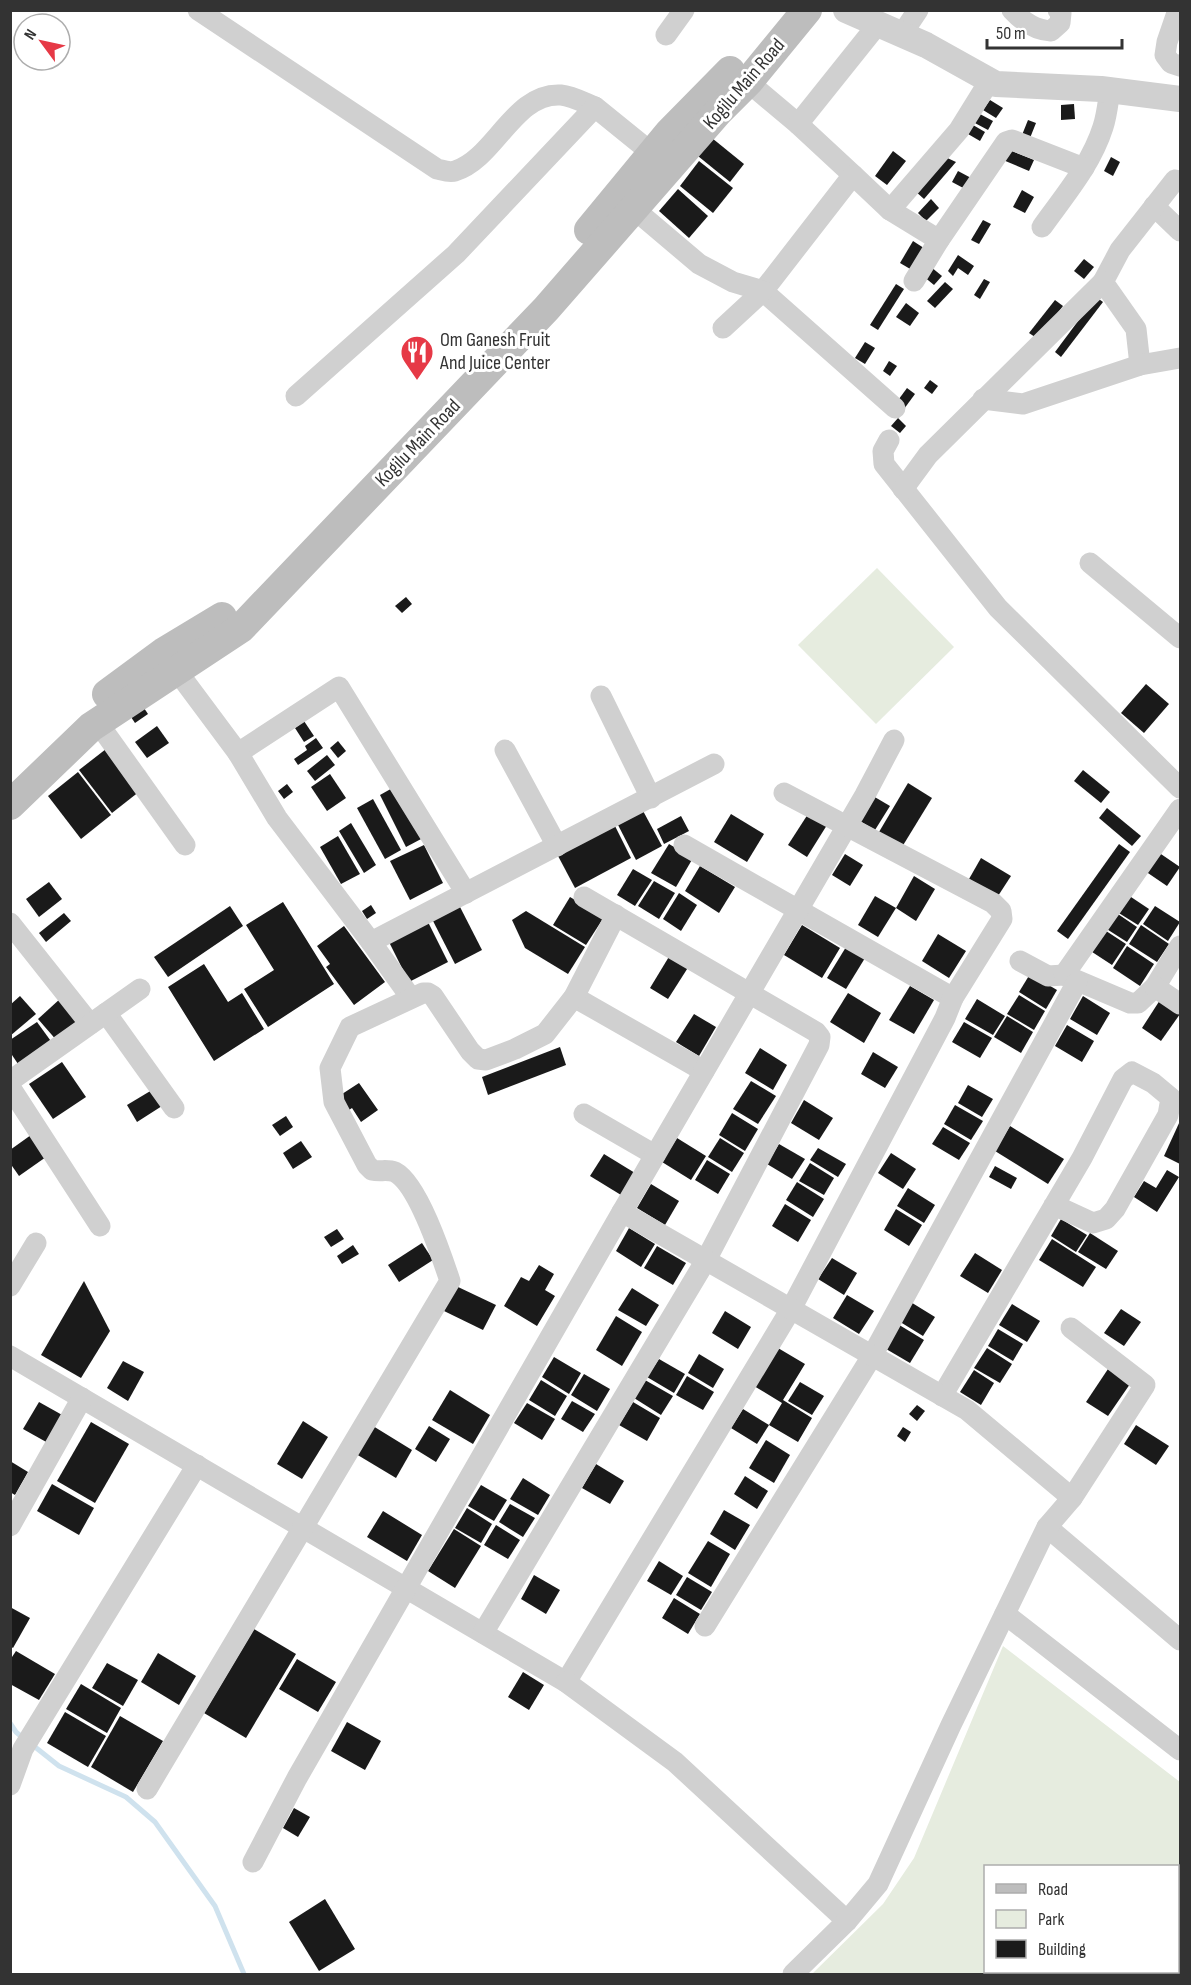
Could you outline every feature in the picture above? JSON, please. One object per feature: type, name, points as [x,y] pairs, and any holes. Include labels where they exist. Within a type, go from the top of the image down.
[{"type":"main road","name":"Kogilu Main Road","points":[[10,778],[80,712],[170,662],[241,628],[546,309],[634,209],[734,67],[795,10]]},
{"type":"main road","name":"Kogilu Main Road","points":[[10,805],[98,723],[229,613],[532,297],[652,154],[748,82],[807,10]]},
{"type":"street","points":[[198,10],[437,169],[453,172],[470,164],[524,108],[544,96],[562,95],[596,107],[652,154]]},
{"type":"street","points":[[666,35],[684,10]]},
{"type":"street","points":[[846,10],[926,45],[996,84],[1110,90],[1180,99]]},
{"type":"street","points":[[902,34],[918,10]]},
{"type":"street","points":[[1012,10],[1020,19],[1039,30],[1051,31],[1060,23],[1061,13],[1058,10]]},
{"type":"street","points":[[1178,10],[1167,42],[1165,56],[1171,63],[1180,66]]},
{"type":"street","points":[[798,124],[878,24]]},
{"type":"street","points":[[890,210],[959,130],[990,80]]},
{"type":"street","points":[[748,82],[798,124],[890,210],[939,240]]},
{"type":"street","points":[[1042,227],[1084,168],[1103,126],[1110,90]]},
{"type":"street","points":[[296,396],[456,254],[596,107]]},
{"type":"street","points":[[914,281],[1006,142],[1012,140],[1084,168]]},
{"type":"street","points":[[723,328],[763,291],[853,175]]},
{"type":"street","points":[[903,489],[928,455],[1103,282],[1120,250],[1175,180]]},
{"type":"street","points":[[1154,206],[1180,231]]},
{"type":"street","points":[[634,209],[699,264],[733,282],[763,291],[895,408]]},
{"type":"street","points":[[1103,282],[1136,329],[1140,365]]},
{"type":"street","points":[[983,399],[1023,405],[1140,365],[1180,358]]},
{"type":"street","points":[[889,440],[883,451],[884,464],[998,608],[1180,788]]},
{"type":"street","points":[[1089,563],[1180,638]]},
{"type":"street","points":[[170,662],[238,753],[277,818],[411,998]]},
{"type":"street","points":[[238,753],[339,687],[466,893]]},
{"type":"street","points":[[601,696],[651,798]]},
{"type":"street","points":[[98,723],[184,845]]},
{"type":"street","points":[[253,1862],[297,1778],[405,1587],[846,827],[894,740]]},
{"type":"street","points":[[506,750],[557,846]]},
{"type":"street","points":[[371,942],[714,764]]},
{"type":"street","points":[[566,1682],[791,1309],[945,1018],[953,998],[1002,919],[1001,911],[993,903],[784,793]]},
{"type":"street","points":[[705,1626],[872,1356],[1071,978],[1180,809]]},
{"type":"street","points":[[684,845],[953,998]]},
{"type":"street","points":[[483,1633],[706,1260],[819,1045],[820,1037],[816,1032],[584,897]]},
{"type":"street","points":[[147,1789],[450,1281],[437,1242],[418,1200],[399,1175],[387,1170],[376,1172],[367,1165],[334,1102],[330,1068],[350,1027],[411,998],[428,993],[433,996],[470,1050],[478,1059],[486,1060],[545,1034],[574,997],[616,915]]},
{"type":"street","points":[[10,924],[98,1018],[174,1108]]},
{"type":"street","points":[[1020,961],[1048,976],[1071,978],[1130,1003],[1138,1004],[1155,987],[1180,946]]},
{"type":"street","points":[[1155,987],[1180,1004]]},
{"type":"street","points":[[10,1081],[140,989]]},
{"type":"street","points":[[574,997],[704,1071]]},
{"type":"street","points":[[942,1396],[1054,1205],[1123,1079],[1132,1072],[1153,1083],[1171,1098],[1168,1115],[1106,1219],[1094,1223],[1054,1205]]},
{"type":"street","points":[[10,1087],[100,1226]]},
{"type":"street","points":[[584,1113],[655,1155]]},
{"type":"street","points":[[622,1212],[967,1410],[1072,1498]]},
{"type":"street","points":[[10,1286],[36,1244]]},
{"type":"street","points":[[793,1974],[847,1921],[878,1884],[1047,1527],[1072,1498],[1145,1385],[1071,1328]]},
{"type":"street","points":[[10,1356],[566,1682],[675,1762],[847,1921]]},
{"type":"street","points":[[10,1526],[82,1398]]},
{"type":"street","points":[[10,1785],[28,1741],[197,1465]]},
{"type":"street","points":[[1047,1527],[1180,1641]]},
{"type":"street","points":[[1005,1614],[1180,1750]]},
{"type":"green space","points":[[877,568],[954,647],[876,724],[798,645]]},
{"type":"green space","points":[[1003,1646],[1180,1782],[1180,1974],[812,1974],[883,1904],[914,1858]]},
{"type":"building","points":[[990,100],[1003,108],[996,118],[983,110]]},
{"type":"building","points":[[1074,104],[1075,119],[1061,120],[1061,105]]},
{"type":"building","points":[[978,113],[993,121],[988,130],[973,122]]},
{"type":"building","points":[[1028,120],[1036,123],[1030,138],[1022,135]]},
{"type":"building","points":[[973,125],[985,132],[980,141],[968,134]]},
{"type":"building","points":[[707,134],[744,164],[730,182],[693,152]]},
{"type":"building","points":[[1007,149],[1034,160],[1029,171],[1003,160]]},
{"type":"building","points":[[893,151],[906,161],[887,185],[875,176]]},
{"type":"building","points":[[943,156],[956,162],[924,199],[914,190]]},
{"type":"building","points":[[1111,157],[1120,162],[1113,176],[1104,171]]},
{"type":"building","points":[[699,161],[733,188],[713,213],[680,186]]},
{"type":"building","points":[[958,171],[973,179],[967,190],[952,182]]},
{"type":"building","points":[[678,189],[708,216],[689,238],[659,211]]},
{"type":"building","points":[[1022,190],[1034,197],[1025,213],[1013,207]]},
{"type":"building","points":[[931,199],[939,208],[926,221],[918,213]]},
{"type":"building","points":[[983,220],[991,224],[979,244],[971,240]]},
{"type":"building","points":[[913,241],[930,252],[917,273],[900,263]]},
{"type":"building","points":[[958,255],[974,266],[968,275],[958,268],[953,276],[948,271]]},
{"type":"building","points":[[1084,259],[1094,267],[1084,279],[1074,271]]},
{"type":"building","points":[[931,267],[942,276],[934,285],[923,276]]},
{"type":"building","points":[[984,279],[990,282],[980,299],[974,295]]},
{"type":"building","points":[[945,282],[953,289],[935,308],[927,301]]},
{"type":"building","points":[[896,284],[904,289],[878,330],[870,325]]},
{"type":"building","points":[[1096,297],[1103,302],[1061,357],[1055,352]]},
{"type":"building","points":[[1055,300],[1063,306],[1038,339],[1029,333]]},
{"type":"building","points":[[906,303],[919,313],[910,326],[896,317]]},
{"type":"building","points":[[865,342],[875,348],[865,364],[855,358]]},
{"type":"building","points":[[889,361],[897,366],[890,376],[883,371]]},
{"type":"building","points":[[930,380],[938,386],[932,394],[924,388]]},
{"type":"building","points":[[907,388],[915,394],[904,409],[896,403]]},
{"type":"building","points":[[898,418],[906,426],[900,433],[891,426]]},
{"type":"building","points":[[406,597],[412,604],[402,613],[395,606]]},
{"type":"building","points":[[1146,684],[1169,704],[1144,733],[1121,713]]},
{"type":"building","points":[[142,705],[148,714],[135,723],[129,714]]},
{"type":"building","points":[[304,721],[314,736],[304,742],[295,728]]},
{"type":"building","points":[[157,726],[169,743],[147,758],[135,742]]},
{"type":"building","points":[[316,738],[323,748],[298,765],[294,759],[307,750],[305,746]]},
{"type":"building","points":[[338,741],[346,751],[338,758],[330,748]]},
{"type":"building","points":[[106,749],[140,791],[112,813],[79,770]]},
{"type":"building","points":[[327,755],[335,765],[315,781],[307,771]]},
{"type":"building","points":[[1083,770],[1110,792],[1101,803],[1074,781]]},
{"type":"building","points":[[78,772],[111,815],[81,839],[48,796]]},
{"type":"building","points":[[330,774],[346,798],[327,811],[311,787]]},
{"type":"building","points":[[908,783],[932,798],[902,847],[879,832]]},
{"type":"building","points":[[287,784],[293,792],[284,799],[278,791]]},
{"type":"building","points":[[396,786],[423,838],[406,847],[380,795]]},
{"type":"building","points":[[873,796],[890,806],[875,830],[858,820]]},
{"type":"building","points":[[373,799],[401,850],[385,859],[357,808]]},
{"type":"building","points":[[1107,808],[1141,836],[1132,846],[1099,818]]},
{"type":"building","points":[[642,809],[662,846],[636,860],[617,823]]},
{"type":"building","points":[[731,814],[764,834],[747,862],[714,842]]},
{"type":"building","points":[[808,814],[827,825],[807,857],[788,845]]},
{"type":"building","points":[[681,816],[689,831],[664,844],[657,829]]},
{"type":"building","points":[[351,823],[376,865],[364,873],[339,831]]},
{"type":"building","points":[[614,824],[631,858],[575,888],[557,854]]},
{"type":"building","points":[[338,836],[360,874],[341,884],[320,847]]},
{"type":"building","points":[[669,844],[693,858],[676,887],[651,873]]},
{"type":"building","points":[[1119,844],[1130,852],[1068,939],[1057,931]]},
{"type":"building","points":[[424,845],[443,883],[410,900],[390,861]]},
{"type":"building","points":[[1155,850],[1180,867],[1167,886],[1142,869]]},
{"type":"building","points":[[845,854],[863,865],[850,886],[832,875]]},
{"type":"building","points":[[981,858],[1011,876],[998,896],[969,879]]},
{"type":"building","points":[[700,866],[735,887],[719,913],[685,891]]},
{"type":"building","points":[[633,869],[652,880],[635,906],[617,895]]},
{"type":"building","points":[[914,876],[935,889],[916,921],[896,908]]},
{"type":"building","points":[[654,881],[675,893],[659,919],[638,906]]},
{"type":"building","points":[[49,882],[62,899],[39,917],[26,899]]},
{"type":"building","points":[[679,893],[697,905],[681,931],[663,919]]},
{"type":"building","points":[[1125,893],[1149,909],[1138,925],[1114,910]]},
{"type":"building","points":[[875,896],[896,908],[878,937],[858,925]]},
{"type":"building","points":[[570,897],[604,917],[586,945],[553,925]]},
{"type":"building","points":[[283,902],[334,984],[268,1027],[244,989],[274,970],[246,925]]},
{"type":"building","points":[[371,905],[376,913],[367,919],[362,911]]},
{"type":"building","points":[[459,905],[482,950],[455,964],[432,919]]},
{"type":"building","points":[[230,906],[243,926],[168,977],[154,957]]},
{"type":"building","points":[[1155,906],[1180,922],[1168,941],[1143,924]]},
{"type":"building","points":[[1112,910],[1137,927],[1127,942],[1102,926]]},
{"type":"building","points":[[526,911],[585,947],[568,974],[525,948],[512,920]]},
{"type":"building","points":[[64,913],[71,921],[46,942],[39,933]]},
{"type":"building","points":[[428,922],[448,962],[409,982],[389,942]]},
{"type":"building","points":[[802,925],[840,948],[822,978],[784,955]]},
{"type":"building","points":[[1141,925],[1169,944],[1157,962],[1129,944]]},
{"type":"building","points":[[344,926],[385,982],[354,1005],[326,967],[330,964],[317,946]]},
{"type":"building","points":[[1100,927],[1126,944],[1112,965],[1086,948]]},
{"type":"building","points":[[938,934],[966,951],[949,978],[922,961]]},
{"type":"building","points":[[1127,946],[1154,964],[1140,986],[1113,968]]},
{"type":"building","points":[[846,947],[865,958],[846,989],[827,978]]},
{"type":"building","points":[[670,955],[689,966],[668,999],[650,988]]},
{"type":"building","points":[[204,964],[228,1002],[242,993],[264,1029],[214,1061],[168,987]]},
{"type":"building","points":[[1030,974],[1057,990],[1046,1009],[1019,992]]},
{"type":"building","points":[[910,986],[934,1000],[914,1034],[889,1020]]},
{"type":"building","points":[[848,993],[881,1013],[864,1043],[830,1022]]},
{"type":"building","points":[[1019,995],[1045,1011],[1034,1030],[1007,1014]]},
{"type":"building","points":[[20,996],[36,1014],[10,1036],[10,1005]]},
{"type":"building","points":[[1083,996],[1110,1013],[1097,1035],[1070,1019]]},
{"type":"building","points":[[61,998],[82,1022],[58,1042],[38,1019]]},
{"type":"building","points":[[977,999],[1005,1016],[993,1035],[965,1019]]},
{"type":"building","points":[[1160,1000],[1180,1014],[1161,1041],[1142,1028]]},
{"type":"building","points":[[694,1014],[716,1027],[699,1056],[676,1042]]},
{"type":"building","points":[[1007,1016],[1033,1032],[1021,1053],[994,1037]]},
{"type":"building","points":[[37,1022],[53,1044],[20,1067],[10,1052],[10,1040]]},
{"type":"building","points":[[964,1022],[992,1038],[980,1058],[952,1042]]},
{"type":"building","points":[[1067,1025],[1094,1041],[1082,1062],[1055,1046]]},
{"type":"building","points":[[560,1047],[566,1065],[488,1095],[482,1077]]},
{"type":"building","points":[[760,1048],[787,1065],[773,1090],[745,1073]]},
{"type":"building","points":[[873,1052],[898,1067],[885,1088],[861,1074]]},
{"type":"building","points":[[62,1062],[86,1097],[53,1119],[29,1084]]},
{"type":"building","points":[[751,1081],[776,1096],[758,1124],[733,1109]]},
{"type":"building","points":[[359,1083],[378,1110],[361,1122],[352,1108],[349,1110],[339,1096]]},
{"type":"building","points":[[968,1085],[993,1099],[982,1117],[958,1103]]},
{"type":"building","points":[[152,1090],[162,1106],[137,1122],[127,1105]]},
{"type":"building","points":[[804,1100],[833,1118],[819,1140],[791,1123]]},
{"type":"building","points":[[955,1105],[983,1121],[971,1140],[944,1124]]},
{"type":"building","points":[[732,1113],[758,1129],[745,1151],[719,1135]]},
{"type":"building","points":[[286,1116],[293,1127],[280,1136],[272,1125]]},
{"type":"building","points":[[1180,1121],[1180,1164],[1164,1156]]},
{"type":"building","points":[[1010,1126],[1064,1159],[1048,1184],[995,1151]]},
{"type":"building","points":[[943,1127],[970,1143],[959,1160],[932,1144]]},
{"type":"building","points":[[31,1135],[46,1157],[19,1176],[10,1163],[10,1150]]},
{"type":"building","points":[[677,1138],[706,1156],[691,1180],[662,1162]]},
{"type":"building","points":[[720,1138],[744,1153],[732,1172],[708,1157]]},
{"type":"building","points":[[301,1141],[312,1157],[293,1169],[283,1153]]},
{"type":"building","points":[[779,1144],[805,1159],[792,1179],[767,1164]]},
{"type":"building","points":[[818,1148],[846,1164],[838,1177],[810,1160]]},
{"type":"building","points":[[891,1153],[916,1169],[903,1189],[878,1173]]},
{"type":"building","points":[[604,1154],[635,1173],[621,1195],[590,1176]]},
{"type":"building","points":[[707,1160],[730,1174],[718,1194],[695,1180]]},
{"type":"building","points":[[810,1163],[834,1178],[824,1195],[799,1181]]},
{"type":"building","points":[[995,1166],[1017,1178],[1011,1189],[989,1177]]},
{"type":"building","points":[[1167,1170],[1179,1177],[1157,1212],[1134,1197],[1144,1181],[1156,1188]]},
{"type":"building","points":[[797,1182],[824,1199],[813,1217],[786,1200]]},
{"type":"building","points":[[651,1184],[679,1201],[665,1225],[637,1208]]},
{"type":"building","points":[[908,1188],[935,1205],[924,1223],[897,1206]]},
{"type":"building","points":[[785,1204],[811,1220],[798,1242],[772,1226]]},
{"type":"building","points":[[896,1209],[922,1225],[909,1246],[884,1230]]},
{"type":"building","points":[[1061,1219],[1087,1235],[1076,1252],[1051,1236]]},
{"type":"building","points":[[629,1228],[655,1244],[641,1267],[616,1251]]},
{"type":"building","points":[[337,1229],[344,1239],[331,1247],[324,1237]]},
{"type":"building","points":[[1090,1233],[1118,1251],[1106,1269],[1078,1252]]},
{"type":"building","points":[[1052,1239],[1096,1267],[1083,1287],[1039,1260]]},
{"type":"building","points":[[422,1243],[433,1260],[399,1282],[388,1265]]},
{"type":"building","points":[[353,1245],[359,1254],[342,1264],[337,1256]]},
{"type":"building","points":[[657,1246],[686,1263],[673,1285],[644,1268]]},
{"type":"building","points":[[975,1253],[1002,1270],[988,1293],[960,1276]]},
{"type":"building","points":[[832,1258],[857,1273],[844,1295],[818,1279]]},
{"type":"building","points":[[539,1265],[554,1274],[545,1290],[555,1296],[537,1326],[504,1306],[521,1277],[529,1281]]},
{"type":"building","points":[[84,1281],[110,1331],[81,1378],[41,1355]]},
{"type":"building","points":[[456,1286],[496,1305],[483,1330],[444,1311]]},
{"type":"building","points":[[632,1288],[659,1305],[646,1326],[618,1310]]},
{"type":"building","points":[[847,1295],[874,1311],[859,1334],[833,1318]]},
{"type":"building","points":[[909,1301],[935,1317],[923,1336],[897,1320]]},
{"type":"building","points":[[1012,1304],[1040,1321],[1027,1342],[999,1325]]},
{"type":"building","points":[[1121,1309],[1141,1322],[1124,1346],[1104,1333]]},
{"type":"building","points":[[725,1311],[751,1327],[738,1349],[712,1333]]},
{"type":"building","points":[[616,1316],[642,1332],[622,1366],[596,1350]]},
{"type":"building","points":[[896,1323],[924,1340],[910,1363],[881,1346]]},
{"type":"building","points":[[998,1329],[1023,1344],[1013,1361],[988,1346]]},
{"type":"building","points":[[778,1348],[805,1364],[783,1400],[812,1418],[798,1442],[769,1425],[782,1403],[754,1386]]},
{"type":"building","points":[[987,1348],[1012,1364],[1000,1383],[974,1368]]},
{"type":"building","points":[[699,1354],[724,1369],[713,1388],[688,1373]]},
{"type":"building","points":[[554,1357],[581,1373],[569,1394],[542,1377]]},
{"type":"building","points":[[659,1359],[685,1374],[674,1393],[647,1377]]},
{"type":"building","points":[[123,1361],[144,1372],[128,1401],[107,1388]]},
{"type":"building","points":[[1108,1369],[1130,1384],[1108,1416],[1086,1402]]},
{"type":"building","points":[[974,1370],[994,1383],[981,1405],[960,1392]]},
{"type":"building","points":[[584,1374],[610,1389],[597,1411],[571,1395]]},
{"type":"building","points":[[687,1376],[714,1392],[703,1410],[676,1395]]},
{"type":"building","points":[[541,1380],[567,1396],[555,1416],[529,1400]]},
{"type":"building","points":[[645,1380],[673,1396],[661,1415],[634,1398]]},
{"type":"building","points":[[800,1382],[824,1396],[812,1415],[788,1401]]},
{"type":"building","points":[[450,1390],[490,1415],[473,1444],[432,1420]]},
{"type":"building","points":[[572,1401],[595,1414],[583,1432],[561,1419]]},
{"type":"building","points":[[39,1402],[64,1416],[48,1443],[23,1429]]},
{"type":"building","points":[[633,1402],[660,1418],[647,1441],[619,1425]]},
{"type":"building","points":[[527,1403],[555,1419],[542,1440],[514,1423]]},
{"type":"building","points":[[917,1405],[925,1411],[917,1421],[909,1414]]},
{"type":"building","points":[[743,1409],[769,1425],[757,1444],[731,1428]]},
{"type":"building","points":[[303,1421],[328,1437],[302,1479],[277,1464]]},
{"type":"building","points":[[91,1422],[129,1444],[95,1503],[57,1481]]},
{"type":"building","points":[[1136,1425],[1169,1446],[1156,1465],[1124,1444]]},
{"type":"building","points":[[373,1426],[412,1450],[396,1478],[356,1454]]},
{"type":"building","points":[[429,1426],[450,1439],[436,1462],[415,1449]]},
{"type":"building","points":[[903,1427],[911,1432],[905,1442],[897,1436]]},
{"type":"building","points":[[766,1440],[790,1455],[774,1483],[749,1468]]},
{"type":"building","points":[[10,1461],[28,1472],[15,1495],[10,1492]]},
{"type":"building","points":[[596,1464],[624,1481],[610,1504],[582,1488]]},
{"type":"building","points":[[745,1476],[768,1491],[757,1509],[734,1494]]},
{"type":"building","points":[[523,1478],[550,1495],[538,1515],[510,1499]]},
{"type":"building","points":[[52,1484],[94,1508],[79,1535],[37,1511]]},
{"type":"building","points":[[481,1485],[507,1500],[494,1521],[468,1506]]},
{"type":"building","points":[[510,1504],[535,1518],[523,1537],[499,1522]]},
{"type":"building","points":[[467,1508],[492,1524],[481,1543],[455,1528]]},
{"type":"building","points":[[724,1510],[750,1525],[735,1550],[710,1534]]},
{"type":"building","points":[[383,1511],[422,1535],[407,1561],[367,1537]]},
{"type":"building","points":[[496,1525],[520,1540],[508,1559],[484,1545]]},
{"type":"building","points":[[454,1529],[481,1546],[455,1588],[428,1571]]},
{"type":"building","points":[[708,1541],[730,1554],[711,1587],[688,1573]]},
{"type":"building","points":[[659,1561],[683,1576],[671,1595],[647,1581]]},
{"type":"building","points":[[534,1575],[560,1590],[546,1614],[521,1599]]},
{"type":"building","points":[[687,1577],[712,1592],[701,1610],[676,1595]]},
{"type":"building","points":[[674,1598],[700,1614],[688,1634],[662,1618]]},
{"type":"building","points":[[10,1607],[30,1618],[13,1648],[10,1646]]},
{"type":"building","points":[[254,1629],[296,1654],[246,1738],[204,1713]]},
{"type":"building","points":[[16,1651],[55,1674],[39,1700],[10,1684],[10,1660]]},
{"type":"building","points":[[158,1653],[196,1676],[179,1705],[141,1682]]},
{"type":"building","points":[[297,1659],[336,1682],[318,1712],[279,1689]]},
{"type":"building","points":[[107,1663],[138,1680],[123,1706],[92,1688]]},
{"type":"building","points":[[523,1672],[544,1685],[529,1710],[508,1697]]},
{"type":"building","points":[[81,1684],[121,1708],[107,1733],[66,1709]]},
{"type":"building","points":[[65,1712],[106,1736],[88,1767],[47,1743]]},
{"type":"building","points":[[120,1716],[163,1741],[133,1792],[91,1767]]},
{"type":"building","points":[[347,1722],[381,1741],[365,1770],[331,1751]]},
{"type":"building","points":[[294,1808],[310,1817],[298,1837],[283,1828]]},
{"type":"building","points":[[325,1899],[355,1949],[319,1971],[289,1922]]},
{"type":"waterway","points":[[10,1723],[23,1738]]},
{"type":"waterway","points":[[30,1743],[59,1766],[126,1797],[155,1822],[215,1906],[244,1974]]},
{"type":"place","name":"Om Ganesh Fruit And Juice Center","points":[[417,381]]}]
